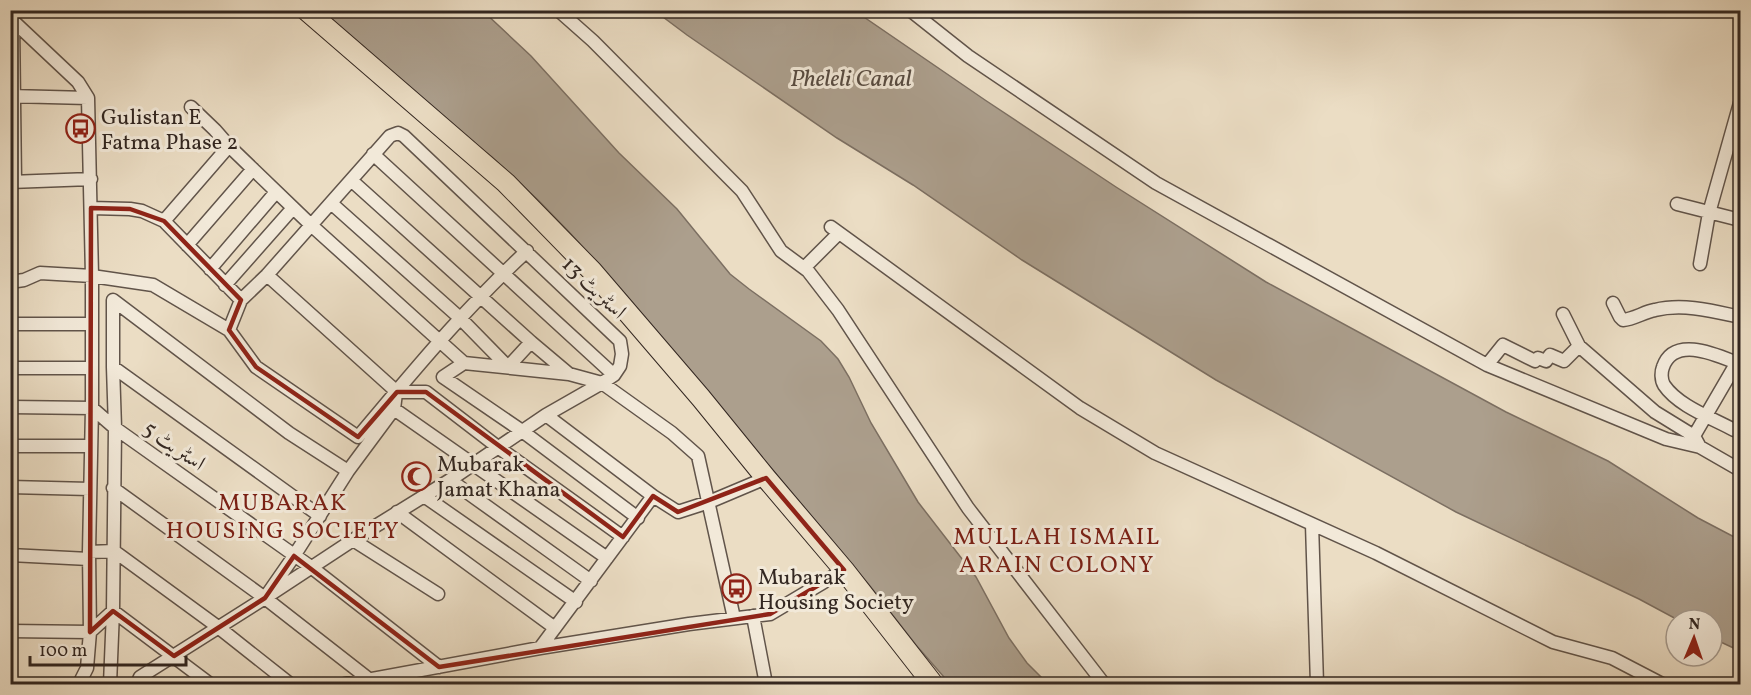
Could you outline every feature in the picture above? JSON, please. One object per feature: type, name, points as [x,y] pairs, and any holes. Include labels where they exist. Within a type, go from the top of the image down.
[{"type":"main road","points":[[306,10],[506,183],[592,271],[702,398],[844,570],[933,684]]},
{"type":"street","points":[[558,10],[593,41],[742,191],[781,251],[808,272],[838,310],[968,508],[1104,684]]},
{"type":"street","points":[[910,10],[968,56],[1156,183],[1488,365],[1666,439],[1697,441]]},
{"type":"street","points":[[12,20],[13,182],[91,179]]},
{"type":"street","points":[[12,20],[78,82],[88,98],[92,276],[90,632],[87,668],[79,684]]},
{"type":"street","points":[[12,96],[88,98]]},
{"type":"street","points":[[1700,264],[1709,213],[1740,103]]},
{"type":"street","points":[[191,107],[311,225],[464,363],[569,374],[602,383],[672,433],[698,456],[734,618]]},
{"type":"street","name":"اسٹریٹ 13","points":[[229,330],[241,300],[267,275],[373,154],[390,136],[398,133],[405,136],[620,340],[622,354],[620,366],[614,375]]},
{"type":"street","points":[[164,221],[229,146]]},
{"type":"street","points":[[127,684],[138,681],[311,567],[450,480],[546,415],[614,375],[373,154]]},
{"type":"street","points":[[187,245],[253,170]]},
{"type":"street","points":[[351,180],[569,374]]},
{"type":"street","points":[[210,269],[276,192]]},
{"type":"street","points":[[331,203],[460,318],[508,367]]},
{"type":"street","points":[[1677,204],[1740,220]]},
{"type":"street","points":[[91,208],[142,211],[164,221],[241,300]]},
{"type":"street","points":[[225,285],[293,208]]},
{"type":"street","points":[[804,268],[835,230],[1080,408],[1155,453],[1377,553],[1553,642],[1612,658],[1662,684]]},
{"type":"street","points":[[10,282],[24,280],[40,273],[92,276],[153,285],[229,330],[256,367],[358,437],[440,340],[502,273],[527,250]]},
{"type":"street","points":[[267,275],[396,392],[426,392],[499,448],[623,537]]},
{"type":"street","points":[[110,684],[115,428],[113,300],[289,433],[348,471]]},
{"type":"street","points":[[1613,303],[1623,320],[1657,309],[1679,308],[1706,309],[1740,317]]},
{"type":"street","points":[[1563,314],[1578,346],[1655,412],[1740,470]]},
{"type":"street","points":[[10,324],[91,324]]},
{"type":"street","points":[[508,367],[531,342]]},
{"type":"street","points":[[1488,365],[1503,345],[1535,361],[1538,358],[1546,361],[1549,355],[1564,361],[1578,346]]},
{"type":"street","points":[[1697,441],[1707,416],[1739,359],[1687,349],[1674,353],[1663,366],[1661,374],[1663,383],[1685,405],[1707,416],[1734,430]]},
{"type":"street","points":[[426,392],[464,363]]},
{"type":"street","points":[[113,367],[320,516]]},
{"type":"street","points":[[10,368],[92,368]]},
{"type":"street","points":[[443,377],[522,431],[638,518]]},
{"type":"street","points":[[265,598],[348,471],[394,409],[396,392]]},
{"type":"street","points":[[10,407],[92,408]]},
{"type":"street","name":"اسٹریٹ 5","points":[[92,408],[115,428],[311,567],[439,667]]},
{"type":"street","points":[[394,409],[607,558]]},
{"type":"street","points":[[546,415],[653,496],[678,512],[709,502],[766,478]]},
{"type":"street","points":[[10,446],[91,446]]},
{"type":"street","points":[[450,480],[591,581]]},
{"type":"street","points":[[10,487],[90,489]]},
{"type":"street","points":[[113,488],[265,598],[370,680]]},
{"type":"street","points":[[424,496],[576,602]]},
{"type":"street","points":[[540,648],[653,496]]},
{"type":"street","points":[[398,512],[555,628]]},
{"type":"street","points":[[1312,524],[1317,684]]},
{"type":"street","points":[[353,540],[438,594]]},
{"type":"street","points":[[10,555],[89,556],[114,551],[218,627],[290,684]]},
{"type":"street","points":[[345,684],[540,648],[770,614],[844,570]]},
{"type":"street","points":[[10,631],[90,632],[113,611]]},
{"type":"street","points":[[113,611],[210,684]]},
{"type":"street","points":[[753,616],[766,684]]},
{"type":"highlighted area","points":[[91,208],[130,209],[164,221],[241,300],[229,330],[256,367],[358,437],[397,392],[426,392],[623,537],[653,496],[678,512],[766,478],[844,570],[770,614],[439,667],[294,556],[265,598],[174,656],[113,611],[90,632]]},
{"type":"water","points":[[314,11],[483,11],[531,56],[619,153],[677,209],[730,274],[821,341],[838,359],[871,423],[918,502],[976,577],[1009,638],[1027,663],[1048,684],[950,684],[625,294],[570,233],[492,157]]},
{"type":"water","name":"Pheleli Canal","points":[[655,11],[855,11],[1116,187],[1266,282],[1506,412],[1608,461],[1698,518],[1740,540],[1740,651],[1724,644],[1724,608],[1664,608],[1664,612],[1456,512],[1216,380],[1022,260],[913,185],[837,138]]},
{"type":"place","name":"Gulistan E Fatma Phase 2","points":[[80,129]]},
{"type":"place","name":"Mubarak Jamat Khana","points":[[416,476]]},
{"type":"place","name":"Mubarak Housing Society","points":[[737,589]]},
{"type":"district","name":"MUBARAK HOUSING SOCIETY","points":[[283,516]]},
{"type":"district","name":"MULLAH ISMAIL ARAIN COLONY","points":[[1057,550]]}]
